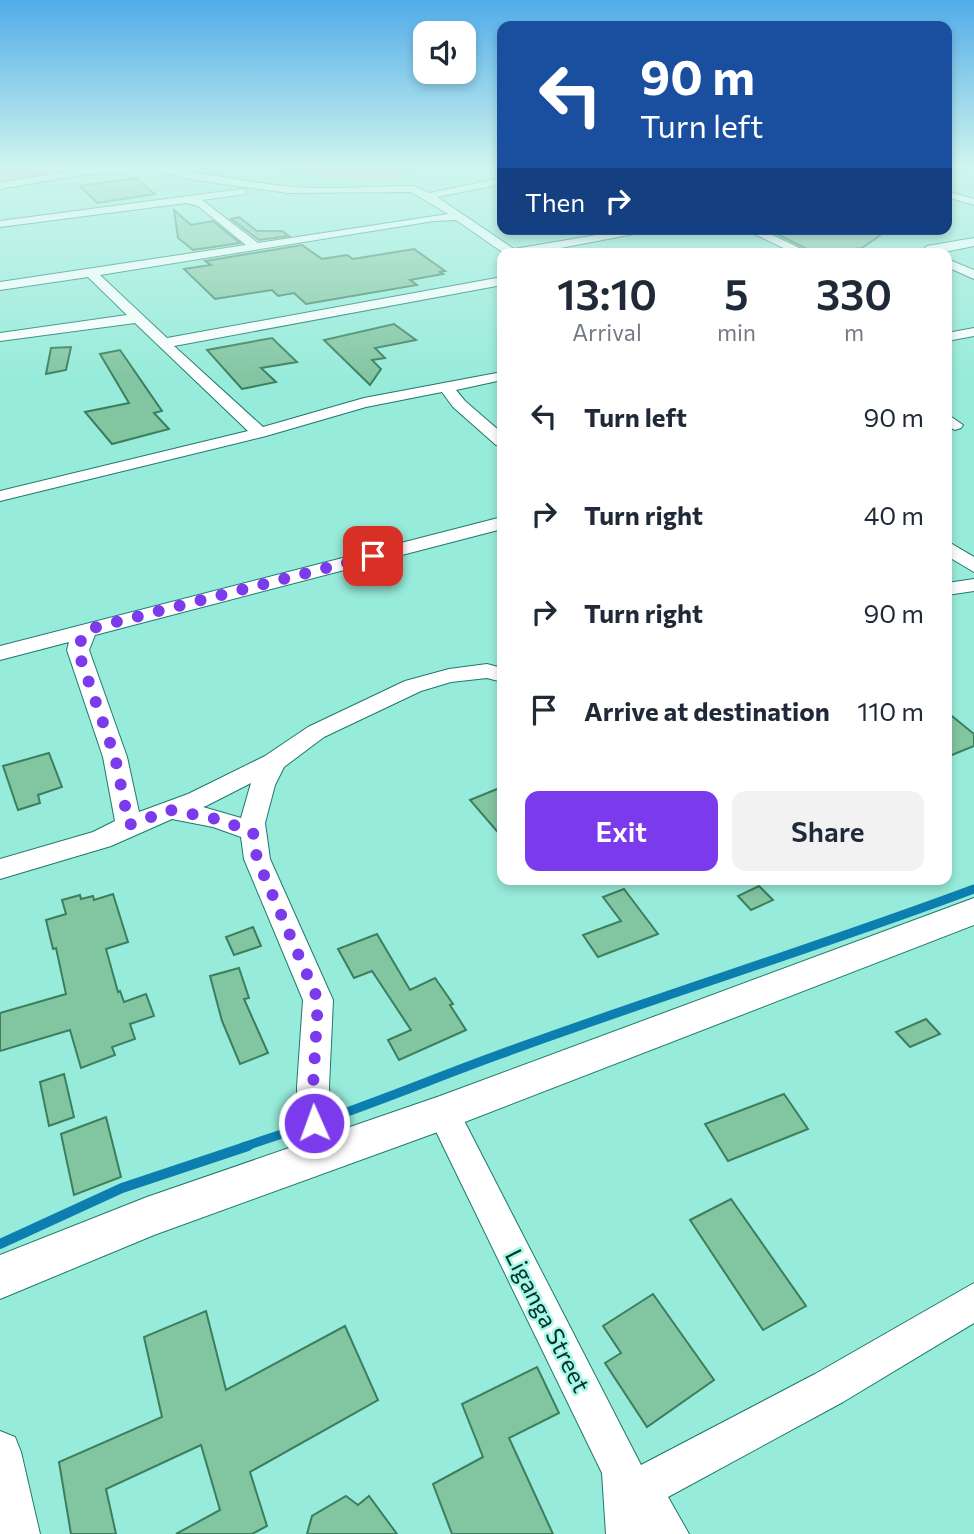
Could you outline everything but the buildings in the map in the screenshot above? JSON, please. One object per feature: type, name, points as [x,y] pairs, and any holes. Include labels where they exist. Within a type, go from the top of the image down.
[{"type":"main road","points":[[0,1277],[147,1217],[443,1113],[974,911]]},
{"type":"street","points":[[245,238],[254,245]]},
{"type":"street","points":[[0,286],[94,274],[303,238]]},
{"type":"street","points":[[491,238],[506,248]]},
{"type":"street","points":[[542,248],[602,238]]},
{"type":"street","points":[[769,238],[793,248]]},
{"type":"street","points":[[947,248],[974,242]]},
{"type":"street","points":[[952,265],[974,275]]},
{"type":"street","points":[[94,274],[94,278],[230,408],[260,433]]},
{"type":"street","points":[[165,343],[497,282]]},
{"type":"street","points":[[0,336],[138,318]]},
{"type":"street","points":[[0,336],[6,332],[3,319]]},
{"type":"street","points":[[952,336],[974,332]]},
{"type":"street","points":[[0,496],[260,433],[364,403],[497,377]]},
{"type":"street","points":[[447,388],[459,404],[497,437]]},
{"type":"street","points":[[0,653],[497,524]]},
{"type":"street","points":[[952,550],[974,545]]},
{"type":"street","points":[[952,551],[974,566]]},
{"type":"street","points":[[952,588],[974,585]]},
{"type":"street","points":[[89,629],[80,640],[78,650],[115,757],[129,825]]},
{"type":"street","points":[[0,869],[102,839],[129,825],[197,800],[274,762],[316,732],[413,686],[449,676],[487,671],[497,674]]},
{"type":"street","points":[[274,762],[263,785],[252,823],[257,859],[318,1000],[313,1087],[314,1123],[301,1161]]},
{"type":"street","points":[[170,810],[217,819],[253,832]]},
{"type":"street","name":"Liganga Street","points":[[443,1113],[631,1484],[628,1534]]},
{"type":"street","points":[[667,1534],[631,1484],[829,1388],[974,1302]]},
{"type":"street","points":[[0,1452],[18,1534]]},
{"type":"waterway","points":[[324,1120],[557,1034],[974,889]]},
{"type":"waterway","points":[[243,1147],[303,1127]]},
{"type":"waterway","points":[[0,1244],[122,1188],[248,1146]]},
{"type":"route","points":[[314,1123],[313,1087],[318,1000],[257,859],[253,832],[217,819],[170,810],[129,825],[115,757],[78,645],[89,629],[373,556]]}]
